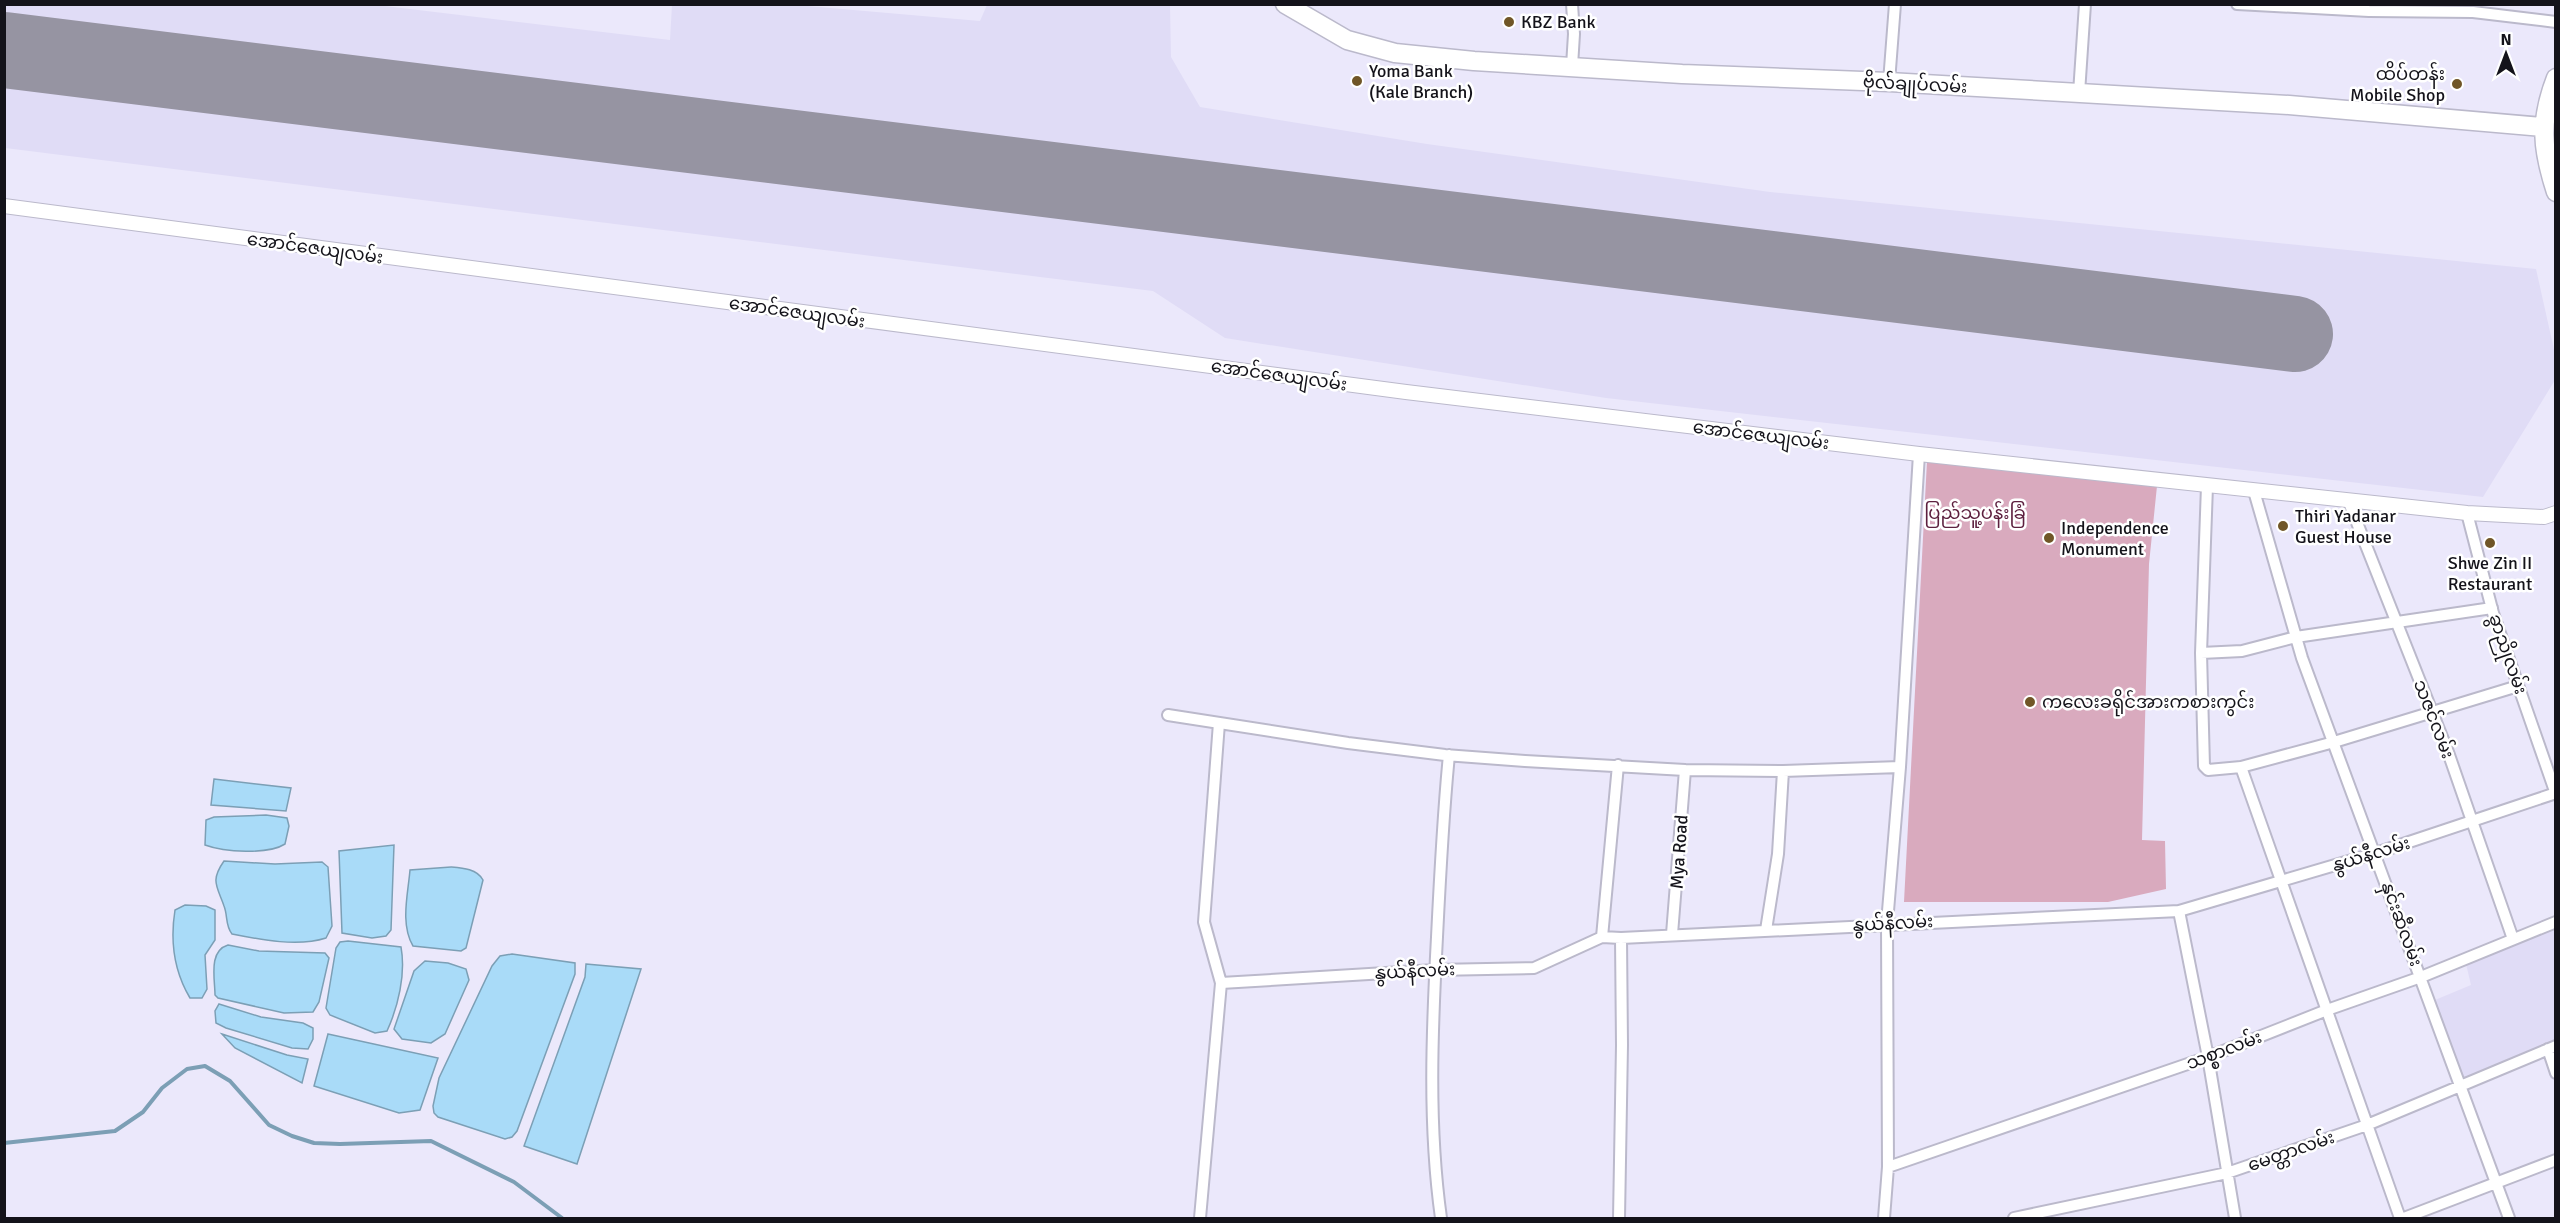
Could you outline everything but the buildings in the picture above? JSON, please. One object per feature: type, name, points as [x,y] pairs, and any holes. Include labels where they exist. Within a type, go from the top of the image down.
[{"type":"highway","name":"ဗိုလ်ချုပ်လမ်း","points":[[1285,4],[1347,40],[1395,53],[1474,61],[2289,105],[2549,127]]},
{"type":"highway","points":[[2556,78],[2549,95],[2546,162],[2556,192]]},
{"type":"street","points":[[1572,4],[1574,34],[1572,66]]},
{"type":"street","points":[[1889,82],[1895,4]]},
{"type":"street","points":[[2079,93],[2085,4]]},
{"type":"street","points":[[2237,4],[2369,11],[2473,12],[2556,22]]},
{"type":"street","name":"အောင်ဇေယျလမ်း","points":[[4,206],[1395,391],[1919,454],[2254,491],[2467,513],[2544,517],[2556,513]]},
{"type":"street","points":[[1884,1218],[1888,1167],[1887,923],[1900,767],[1919,454]]},
{"type":"street","points":[[2207,486],[2201,653],[2204,766],[2208,770],[2241,768],[2518,686]]},
{"type":"street","name":"နှင်းဆီလမ်း","points":[[2254,491],[2296,637],[2460,1087],[2498,1182],[2509,1218]]},
{"type":"street","name":"သဇင်လမ်း","points":[[2348,500],[2431,711],[2513,939]]},
{"type":"street","name":"ခွာညိုလမ်း","points":[[2467,513],[2492,608],[2555,793]]},
{"type":"street","points":[[2201,653],[2241,651],[2296,637],[2395,620],[2492,608]]},
{"type":"street","points":[[1167,715],[1348,743],[1449,755],[1685,770],[1783,771],[1900,767]]},
{"type":"street","points":[[1200,1218],[1221,983],[1204,922],[1219,723]]},
{"type":"street","points":[[1441,1218],[1435,1176],[1432,1104],[1435,970],[1443,810],[1449,755]]},
{"type":"street","points":[[1602,937],[1618,765]]},
{"type":"street","points":[[2241,768],[2283,880],[2367,1125],[2402,1218],[2556,1160]]},
{"type":"street","name":"Mya Road","points":[[1672,934],[1685,770]]},
{"type":"street","points":[[1766,930],[1778,854],[1783,771]]},
{"type":"street","name":"နွယ်နီလမ်း","points":[[1221,983],[1435,970],[1534,968],[1602,937],[1620,938],[1887,923],[2179,911],[2376,853],[2555,793]]},
{"type":"street","points":[[2179,911],[2208,1057],[2235,1218]]},
{"type":"street","name":"သစ္စာလမ်း","points":[[1888,1167],[2208,1057],[2327,1010],[2421,977],[2556,922]]},
{"type":"street","points":[[1619,1218],[1622,1045],[1620,938]]},
{"type":"street","points":[[2552,1048],[2556,1073]]},
{"type":"street","name":"မေတ္တာလမ်း","points":[[2014,1218],[2036,1217],[2228,1173],[2367,1125],[2552,1048]]},
{"type":"shaded area","points":[[368,4],[670,40],[672,5],[796,5],[980,21],[987,5],[1170,5],[1171,57],[1200,107],[1427,144],[1770,192],[2536,269],[2555,354],[2555,380],[2483,497],[1606,398],[1225,338],[1153,291],[5,148],[5,5]]},
{"type":"shaded area","points":[[2555,928],[2555,1041],[2464,1080],[2435,1000],[2471,985],[2466,964]]},
{"type":"green space","name":"ကလေးခရိုင်အားကစားကွင်း","points":[[1927,461],[2157,486],[2149,564],[2142,840],[2165,841],[2166,889],[2108,902],[1904,902]]},
{"type":"water","points":[[214,779],[291,788],[286,811],[211,805]]},
{"type":"water","points":[[266,815],[287,818],[289,826],[285,844],[257,851],[223,849],[205,845],[206,820],[214,817]]},
{"type":"water","points":[[394,845],[391,930],[386,936],[372,938],[342,933],[339,851]]},
{"type":"water","points":[[224,861],[275,864],[322,862],[328,867],[332,926],[326,938],[292,942],[232,934],[216,884],[217,874]]},
{"type":"water","points":[[451,867],[473,871],[483,880],[466,948],[461,951],[413,946],[406,919],[410,870]]},
{"type":"water","points":[[185,905],[206,906],[215,910],[215,940],[205,955],[207,989],[202,998],[190,998],[180,977],[175,956],[173,933],[175,910]]},
{"type":"water","points":[[340,942],[401,947],[400,990],[395,1012],[387,1031],[375,1033],[330,1015],[326,1008],[336,948]]},
{"type":"water","points":[[228,945],[259,951],[325,953],[329,958],[319,1002],[313,1012],[284,1013],[218,998],[215,995],[215,959],[222,948]]},
{"type":"water","points":[[512,954],[575,963],[575,974],[517,1131],[512,1137],[505,1139],[438,1117],[434,1113],[433,1106],[439,1078],[492,966],[500,956]]},
{"type":"water","points":[[425,961],[448,963],[466,969],[469,980],[445,1034],[431,1043],[402,1039],[394,1029],[414,971]]},
{"type":"water","points":[[586,964],[641,969],[577,1164],[524,1146],[585,977]]},
{"type":"water","points":[[219,1004],[261,1017],[303,1023],[313,1028],[313,1039],[308,1049],[292,1048],[226,1028],[216,1023],[215,1011]]},
{"type":"water","points":[[222,1034],[287,1055],[308,1059],[302,1083],[235,1048]]},
{"type":"water","points":[[328,1034],[438,1058],[420,1110],[399,1113],[314,1086]]},
{"type":"waterway","points":[[4,1143],[115,1131],[143,1112],[162,1088],[187,1069],[205,1066],[230,1081],[269,1125],[292,1136],[314,1143],[340,1144],[431,1141],[514,1182],[562,1218]]},
{"type":"runway","points":[[4,50],[2295,334]]},
{"type":"place","name":"KBZ Bank","points":[[1509,22]]},
{"type":"place","name":"Yoma Bank (Kale Branch)","points":[[1357,81]]},
{"type":"place","name":"ထိပ်တန်း Mobile Shop","points":[[2457,84]]},
{"type":"place","name":"Thiri Yadanar Guest House","points":[[2283,526]]},
{"type":"place","name":"Independence Monument","points":[[2049,538]]},
{"type":"place","name":"Shwe Zin II Restaurant","points":[[2490,543]]},
{"type":"place","name":"ကလေးခရိုင်အားကစားကွင်း","points":[[2030,702]]},
{"type":"park label","name":"ပြည်သူ့ပန်းခြံ","points":[[1975,513]]}]
